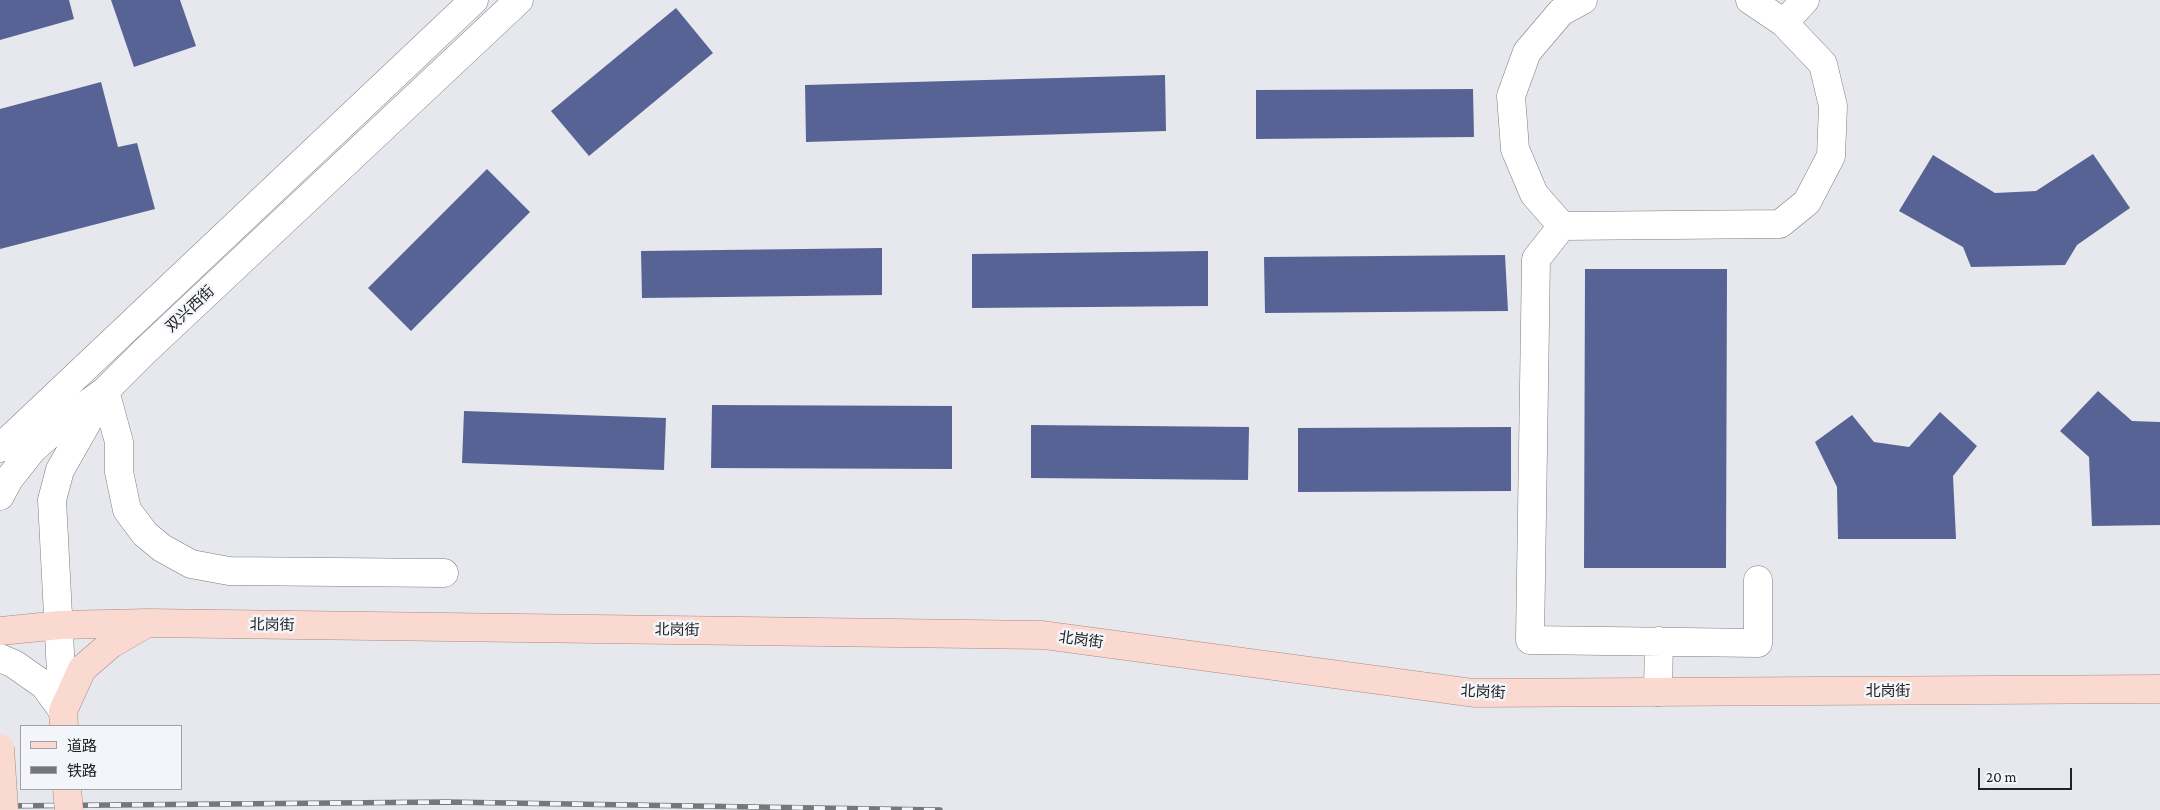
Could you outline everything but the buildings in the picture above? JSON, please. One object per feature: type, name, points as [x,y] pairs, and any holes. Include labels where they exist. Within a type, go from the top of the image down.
[{"type":"main road","name":"北岗街","points":[[0,631],[60,625],[148,623],[1043,635],[1474,693],[2160,689]]},
{"type":"main road","points":[[64,718],[82,669],[111,644],[148,623]]},
{"type":"main road","points":[[0,748],[4,810]]},
{"type":"main road","points":[[67,790],[68,810]]},
{"type":"street","name":"双兴西街","points":[[2,449],[474,0]]},
{"type":"street","name":"双兴西街","points":[[64,718],[52,500],[60,470],[105,391],[144,352],[519,0]]},
{"type":"street","points":[[1565,4],[1527,52],[1511,96],[1515,149],[1534,194],[1562,226],[1780,224],[1807,202],[1831,156],[1834,106],[1823,64],[1784,23],[1750,0]]},
{"type":"street","points":[[1784,23],[1805,0]]},
{"type":"street","points":[[1562,226],[1536,259],[1530,640],[1758,643],[1758,580]]},
{"type":"street","points":[[0,496],[9,479],[32,450],[68,418],[105,391],[119,442],[119,472],[127,510],[145,534],[162,548],[191,564],[229,571],[444,573]]},
{"type":"street","points":[[1658,692],[1659,641]]},
{"type":"street","points":[[0,658],[14,664],[44,685],[64,718]]},
{"type":"railway","points":[[0,806],[446,802],[940,810]]}]
